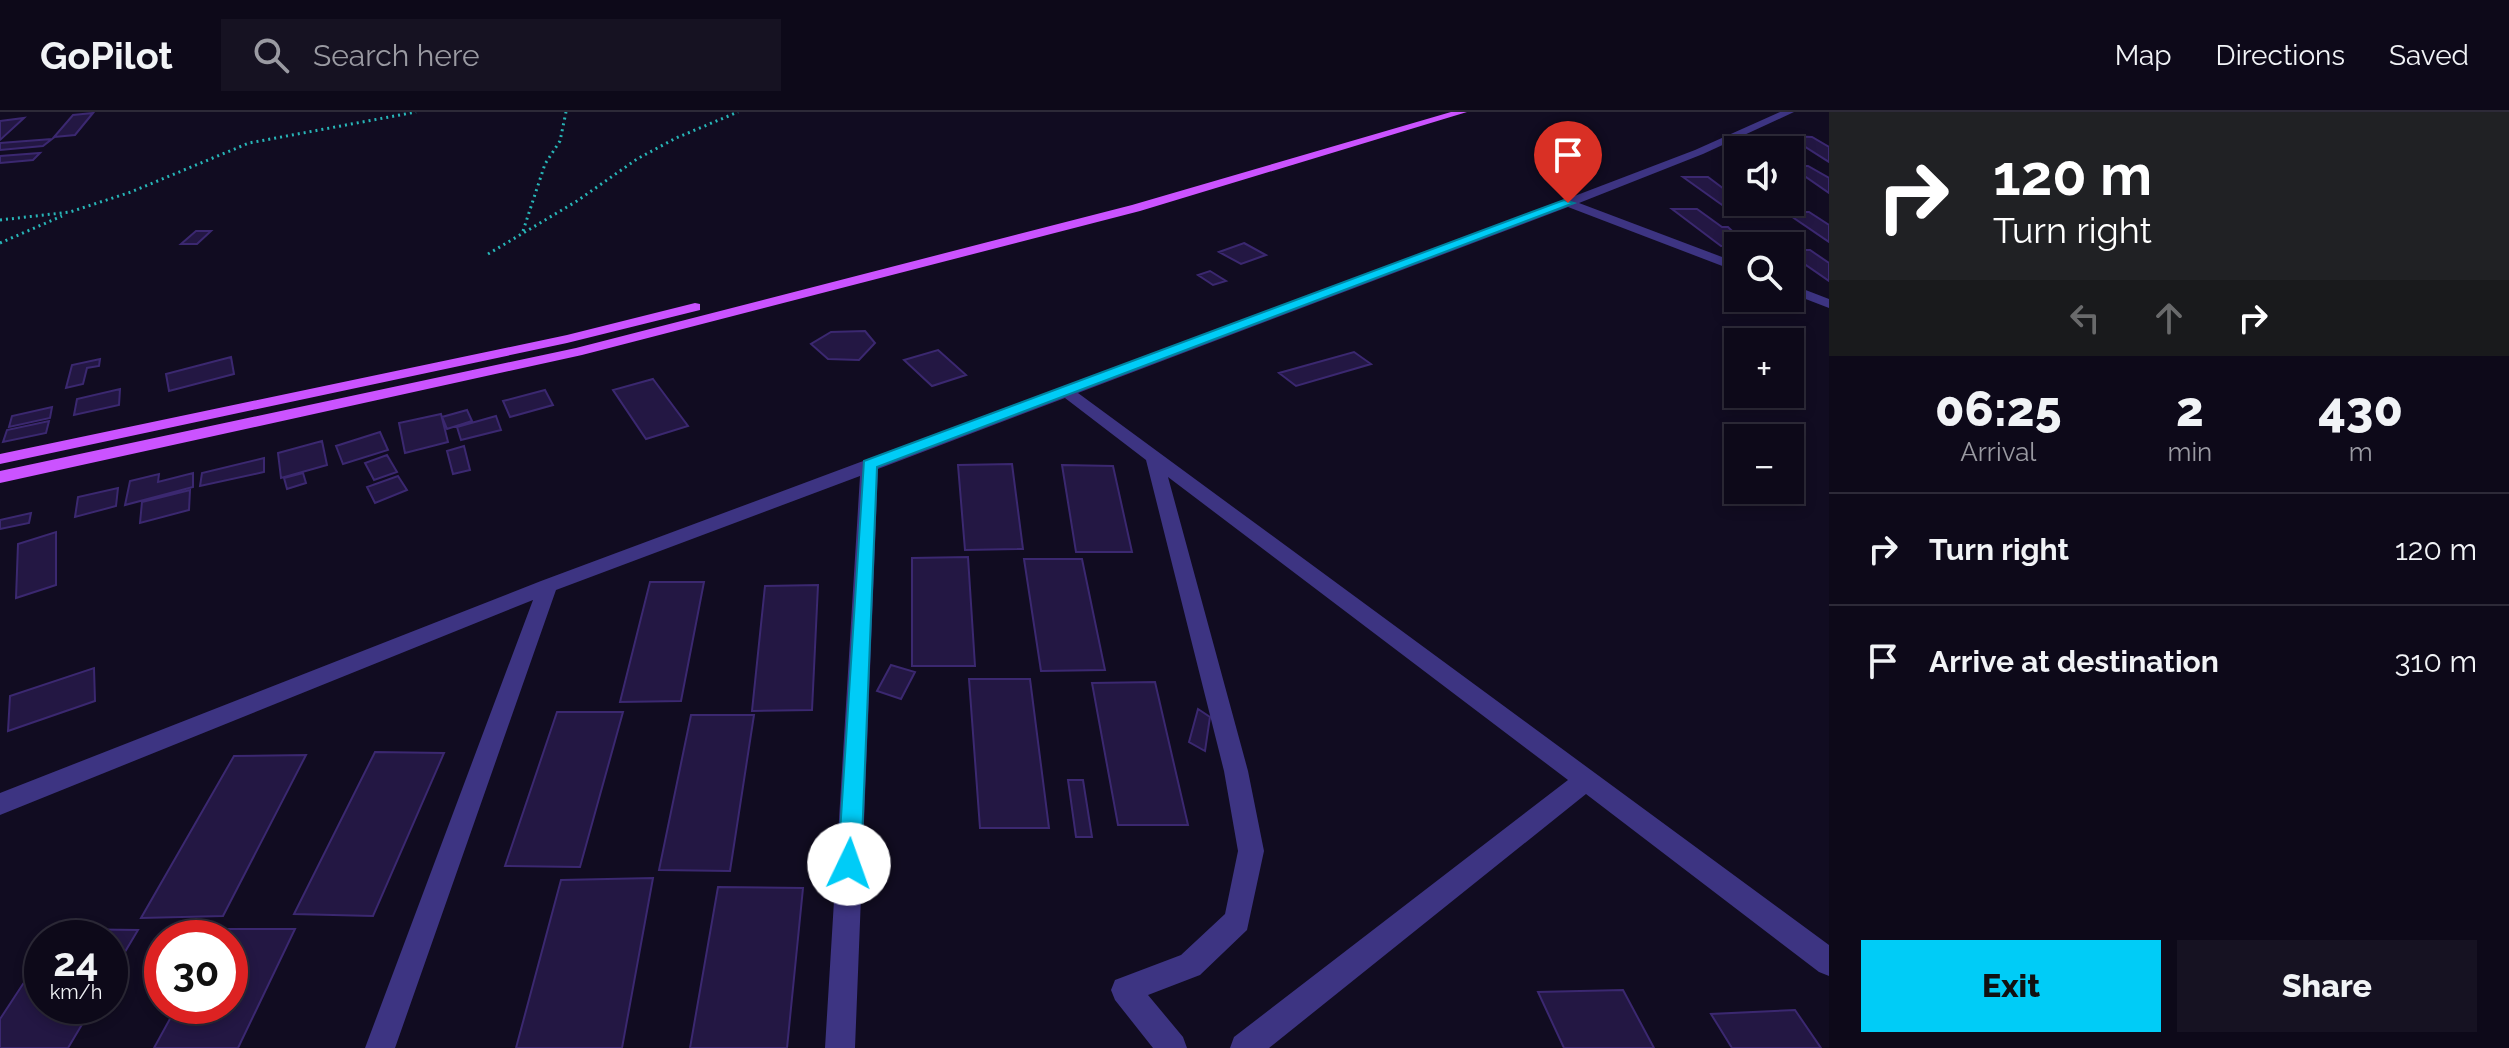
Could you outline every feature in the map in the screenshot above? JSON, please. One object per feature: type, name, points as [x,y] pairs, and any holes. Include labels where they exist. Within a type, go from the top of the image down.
[{"type":"main road","points":[[0,477],[577,352],[1421,112]]},
{"type":"main road","points":[[0,459],[567,339],[1136,208],[1462,112]]},
{"type":"main road","points":[[1382,123],[1402,130]]},
{"type":"main road","points":[[1116,199],[1136,208]]},
{"type":"street","points":[[0,804],[548,586],[1568,203],[1699,152],[1789,112]]},
{"type":"street","points":[[1568,203],[1724,263]]},
{"type":"street","points":[[1804,294],[1829,304]]},
{"type":"street","points":[[1067,392],[1829,962]]},
{"type":"street","points":[[1154,456],[1236,771],[1251,851],[1237,921],[1190,965],[1125,990],[1172,1048]]},
{"type":"street","points":[[840,1048],[869,464]]},
{"type":"street","points":[[380,1048],[548,586]]},
{"type":"street","points":[[1245,1048],[1586,780]]},
{"type":"path","points":[[0,243],[70,212],[131,192],[249,143],[416,112]]},
{"type":"path","points":[[523,232],[545,164],[560,141],[566,112]]},
{"type":"path","points":[[488,254],[577,201],[637,159],[676,138],[738,112]]},
{"type":"path","points":[[0,220],[70,212]]},
{"type":"building","points":[[93,113],[75,135],[54,137],[73,115]]},
{"type":"building","points":[[24,118],[0,140],[0,121]]},
{"type":"building","points":[[1804,137],[1812,137],[1829,147],[1829,162],[1804,146]]},
{"type":"building","points":[[52,139],[43,146],[0,150],[0,143]]},
{"type":"building","points":[[40,153],[33,160],[0,163],[0,156]]},
{"type":"building","points":[[1804,166],[1829,178],[1829,193],[1804,176]]},
{"type":"building","points":[[1683,177],[1708,177],[1724,189],[1724,206]]},
{"type":"building","points":[[1672,209],[1697,209],[1722,227],[1728,227],[1733,232],[1724,232],[1724,246]]},
{"type":"building","points":[[1804,212],[1809,212],[1829,225],[1829,242],[1791,216],[1804,216]]},
{"type":"building","points":[[196,231],[211,231],[197,244],[181,244]]},
{"type":"building","points":[[1244,243],[1266,255],[1241,264],[1219,252]]},
{"type":"building","points":[[1804,250],[1810,250],[1829,263],[1829,281],[1804,264]]},
{"type":"building","points":[[1210,271],[1226,281],[1213,285],[1198,275]]},
{"type":"building","points":[[865,331],[875,343],[859,360],[828,359],[811,344],[831,332]]},
{"type":"building","points":[[938,350],[966,375],[932,386],[904,360]]},
{"type":"building","points":[[1354,352],[1371,364],[1296,386],[1279,373]]},
{"type":"building","points":[[231,357],[234,374],[169,391],[166,374]]},
{"type":"building","points":[[100,359],[99,366],[87,368],[83,384],[66,388],[72,365]]},
{"type":"building","points":[[653,379],[688,426],[646,439],[613,390]]},
{"type":"building","points":[[120,389],[119,405],[74,415],[77,399]]},
{"type":"building","points":[[545,390],[553,405],[510,417],[503,401]]},
{"type":"building","points":[[52,407],[50,418],[9,427],[12,416]]},
{"type":"building","points":[[467,410],[472,421],[447,429],[442,417]]},
{"type":"building","points":[[441,414],[448,442],[405,453],[399,423]]},
{"type":"building","points":[[496,416],[501,430],[461,440],[457,427]]},
{"type":"building","points":[[49,421],[46,433],[3,442],[7,430]]},
{"type":"building","points":[[380,432],[388,450],[343,464],[336,446]]},
{"type":"building","points":[[322,441],[327,465],[281,478],[278,453]]},
{"type":"building","points":[[464,446],[470,470],[453,474],[447,451]]},
{"type":"building","points":[[387,455],[397,472],[374,480],[365,463]]},
{"type":"building","points":[[264,458],[264,472],[200,486],[202,473]]},
{"type":"building","points":[[1012,464],[1023,549],[965,550],[958,465]]},
{"type":"building","points":[[1062,465],[1113,466],[1132,552],[1076,552]]},
{"type":"building","points":[[193,473],[193,487],[125,505],[130,481],[159,474],[158,482]]},
{"type":"building","points":[[303,473],[306,483],[287,489],[284,478]]},
{"type":"building","points":[[398,476],[407,490],[375,503],[367,487]]},
{"type":"building","points":[[118,488],[116,506],[75,517],[78,497]]},
{"type":"building","points":[[190,490],[189,510],[140,523],[142,502]]},
{"type":"building","points":[[31,513],[29,523],[0,529],[0,520]]},
{"type":"building","points":[[56,532],[56,585],[16,598],[18,544]]},
{"type":"building","points":[[968,557],[975,666],[912,666],[912,558]]},
{"type":"building","points":[[1024,559],[1082,559],[1105,670],[1041,671]]},
{"type":"building","points":[[650,582],[704,582],[681,701],[620,702]]},
{"type":"building","points":[[818,585],[812,710],[752,711],[765,586]]},
{"type":"building","points":[[891,665],[915,672],[901,699],[877,691]]},
{"type":"building","points":[[94,668],[95,701],[8,731],[10,696]]},
{"type":"building","points":[[969,679],[1030,679],[1049,828],[980,828]]},
{"type":"building","points":[[1155,682],[1188,825],[1118,825],[1092,683]]},
{"type":"building","points":[[1198,709],[1210,717],[1205,751],[1189,742]]},
{"type":"building","points":[[557,712],[623,712],[580,867],[505,866]]},
{"type":"building","points":[[691,715],[754,715],[730,871],[659,870]]},
{"type":"building","points":[[375,752],[444,753],[373,916],[294,914]]},
{"type":"building","points":[[306,755],[223,916],[141,918],[234,756]]},
{"type":"building","points":[[1068,780],[1083,780],[1092,837],[1076,837]]},
{"type":"building","points":[[653,878],[622,1048],[516,1048],[561,880]]},
{"type":"building","points":[[718,887],[803,888],[787,1048],[690,1048]]},
{"type":"building","points":[[248,929],[295,929],[238,1048],[154,1048],[167,1024],[248,1024]]},
{"type":"building","points":[[128,930],[138,930],[128,947]]},
{"type":"building","points":[[24,982],[24,1024],[82,1024],[68,1048],[0,1048],[0,1019]]},
{"type":"building","points":[[1623,990],[1654,1048],[1564,1048],[1538,992]]},
{"type":"building","points":[[1795,1010],[1821,1048],[1732,1048],[1711,1014]]},
{"type":"route","points":[[849,864],[869,464],[1568,203]]}]
